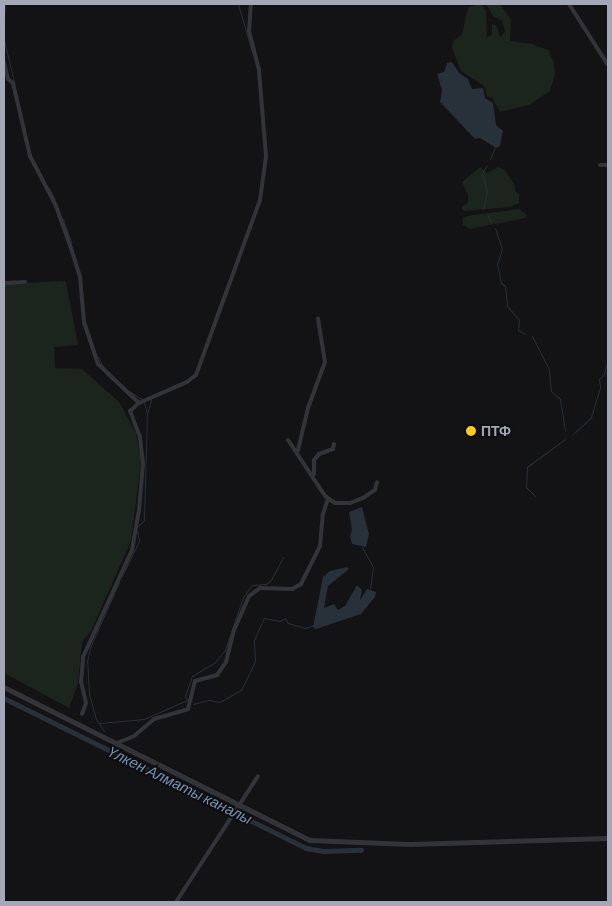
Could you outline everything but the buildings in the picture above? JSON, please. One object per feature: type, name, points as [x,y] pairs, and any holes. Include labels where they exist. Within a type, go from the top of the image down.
[{"type":"street","points":[[82,714],[86,703],[81,682],[85,650],[134,542],[143,463],[140,436],[130,411],[139,403],[188,382],[196,375],[232,272],[255,220],[266,156],[259,70],[248,31],[251,4]]},
{"type":"street","points":[[568,4],[608,64]]},
{"type":"street","points":[[4,62],[8,79],[13,83],[30,156],[56,206],[72,251],[80,277],[84,322],[98,364],[139,403]]},
{"type":"street","points":[[600,165],[608,165]]},
{"type":"street","points":[[4,283],[25,282]]},
{"type":"street","points":[[298,450],[308,408],[325,362],[318,318]]},
{"type":"street","points":[[288,440],[298,450],[328,499],[334,504],[350,503],[375,490],[377,482]]},
{"type":"street","points":[[314,476],[314,460],[319,454],[333,449],[334,444]]},
{"type":"street","points":[[117,743],[128,739],[154,719],[188,709],[195,681],[219,673],[226,662],[234,630],[249,596],[260,588],[292,590],[301,584],[320,546],[323,514],[328,499]]},
{"type":"street","points":[[4,687],[303,837],[323,842],[439,843],[608,838]]},
{"type":"street","points":[[128,739],[130,751]]},
{"type":"street","points":[[176,902],[258,776]]},
{"type":"shaded area","points":[[481,4],[486,11],[487,37],[492,35],[492,24],[496,25],[500,37],[505,32],[502,21],[493,16],[486,4],[500,4],[511,20],[510,41],[532,44],[548,50],[554,62],[555,74],[550,91],[529,105],[500,112],[492,98],[487,96],[484,86],[461,71],[452,48],[453,41],[462,34],[468,7]]},
{"type":"shaded area","points":[[452,62],[459,73],[468,79],[472,89],[483,88],[485,98],[493,103],[496,125],[503,131],[500,146],[496,148],[480,138],[475,139],[440,102],[442,90],[437,74],[444,72],[447,63]]},
{"type":"shaded area","points":[[480,167],[487,173],[498,167],[505,170],[515,186],[515,191],[519,194],[519,203],[510,207],[464,211],[461,208],[468,202],[468,195],[462,182]]},
{"type":"shaded area","points":[[519,209],[527,215],[525,218],[470,229],[463,225],[463,218],[472,215]]},
{"type":"shaded area","points":[[66,282],[78,345],[54,347],[55,368],[82,369],[119,402],[136,433],[141,462],[131,541],[91,631],[82,642],[78,684],[69,708],[4,673],[4,284]]},
{"type":"shaded area","points":[[362,507],[369,534],[366,547],[352,544],[350,536],[352,530],[349,512]]},
{"type":"shaded area","points":[[347,567],[349,569],[328,586],[324,608],[334,604],[338,610],[345,606],[357,585],[362,590],[360,600],[367,589],[376,592],[375,597],[361,614],[316,629],[313,627],[323,577],[330,571]]},
{"type":"waterway","points":[[4,18],[5,4]]},
{"type":"waterway","points":[[238,4],[252,52]]},
{"type":"waterway","points":[[4,40],[14,82]]},
{"type":"waterway","points":[[490,159],[495,147]]},
{"type":"waterway","points":[[483,209],[487,191],[482,173],[487,165]]},
{"type":"waterway","points":[[49,188],[55,200]]},
{"type":"waterway","points":[[487,214],[491,222]]},
{"type":"waterway","points":[[63,219],[71,242]]},
{"type":"waterway","points":[[495,228],[502,249],[497,264],[501,283],[505,286],[507,306],[519,320],[518,330],[525,334]]},
{"type":"waterway","points":[[214,319],[239,253]]},
{"type":"waterway","points":[[532,336],[549,370],[551,391],[560,399],[565,431]]},
{"type":"waterway","points":[[98,357],[103,366]]},
{"type":"waterway","points":[[572,435],[591,417],[600,388],[599,379],[604,374],[608,359]]},
{"type":"waterway","points":[[129,391],[143,400]]},
{"type":"waterway","points":[[138,526],[144,520],[147,414],[151,400]]},
{"type":"waterway","points":[[144,403],[147,413]]},
{"type":"waterway","points":[[535,496],[526,487],[527,467],[565,439]]},
{"type":"waterway","points":[[122,576],[139,541],[137,530]]},
{"type":"waterway","points":[[362,547],[373,567],[370,589]]},
{"type":"waterway","points":[[100,723],[144,719],[187,700],[185,696],[192,676],[215,662],[225,650],[243,597],[252,585],[266,584],[271,580],[283,557]]},
{"type":"waterway","points":[[104,731],[96,719],[89,694],[87,661],[91,645],[119,582]]},
{"type":"waterway","points":[[193,704],[209,700],[220,702],[241,690],[255,661],[254,640],[264,618],[280,621],[285,618],[288,623],[305,628],[314,625]]},
{"type":"waterway","name":"Үлкен Алматы каналы","points":[[4,698],[306,848],[323,851],[361,850]]},
{"type":"place","name":"ПТФ","points":[[471,431]]}]
